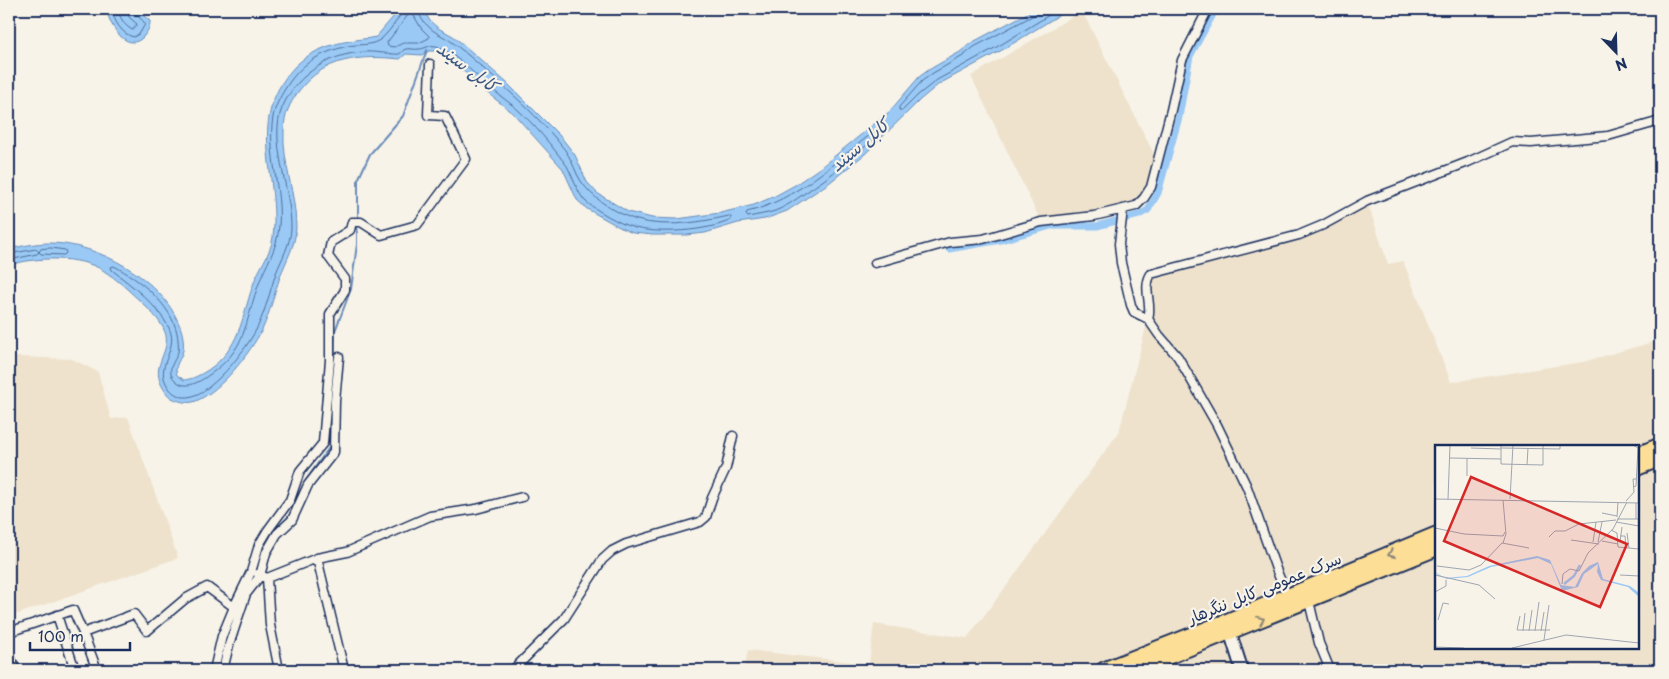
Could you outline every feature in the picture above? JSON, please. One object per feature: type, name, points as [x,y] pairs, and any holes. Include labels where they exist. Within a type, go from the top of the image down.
[{"type":"highway","points":[[1639,455],[1660,446]]},
{"type":"highway","points":[[1639,467],[1660,458]]},
{"type":"highway","name":"سرک عمومی کابل ننگرهار","points":[[1104,670],[1435,535]]},
{"type":"highway","name":"سرک عمومی کابل ننگرهار","points":[[1134,670],[1435,548]]},
{"type":"main road","points":[[1230,632],[1242,670]]},
{"type":"street","points":[[875,263],[950,242],[983,238],[1041,222],[1094,216],[1136,206],[1151,187],[1182,60],[1208,9]]},
{"type":"street","points":[[214,670],[222,636],[251,572],[259,545],[290,500],[298,475],[323,443],[330,370],[330,314],[345,290],[345,279],[328,256],[331,242],[350,230],[352,222],[361,222],[381,235],[417,225],[466,159],[445,116],[428,115],[430,64]]},
{"type":"street","points":[[1148,319],[1150,314],[1147,295],[1151,274],[1299,235],[1323,225],[1368,201],[1468,162],[1512,142],[1531,143],[1608,136],[1660,121]]},
{"type":"street","points":[[1123,209],[1119,244],[1121,263],[1131,306],[1134,312],[1148,319],[1178,357],[1225,441],[1247,487],[1287,596]]},
{"type":"street","points":[[279,670],[270,625],[264,577],[266,554],[277,534],[292,520],[308,485],[334,452],[335,401],[339,357]]},
{"type":"street","points":[[513,670],[564,619],[602,560],[612,551],[626,544],[700,522],[706,517],[712,498],[726,468],[733,436]]},
{"type":"street","points":[[223,670],[246,594],[264,577],[317,558],[348,552],[430,516],[476,509],[522,497]]},
{"type":"street","points":[[317,558],[344,670]]},
{"type":"street","points":[[251,572],[264,577]]},
{"type":"street","points":[[84,634],[134,614],[147,631],[184,599],[207,587],[234,607]]},
{"type":"street","points":[[1308,601],[1319,643],[1330,670]]},
{"type":"street","points":[[9,632],[73,610],[97,670]]},
{"type":"street","points":[[57,615],[75,670]]},
{"type":"street","points":[[9,656],[17,670]]},
{"type":"shaded area","points":[[1082,11],[1158,162],[1151,187],[1136,206],[1041,222],[971,76]]},
{"type":"shaded area","points":[[1367,201],[1388,264],[1403,261],[1451,382],[1583,362],[1660,340],[1660,670],[744,670],[748,650],[869,664],[874,624],[967,638],[1119,432],[1148,319],[1149,278],[1299,235]]},
{"type":"shaded area","points":[[9,358],[72,359],[98,372],[111,419],[128,417],[178,558],[9,617]]},
{"type":"water","points":[[107,9],[136,9],[150,21],[148,31],[138,41],[126,40],[115,30],[108,16]]},
{"type":"water","name":"کابل سيند","points":[[400,9],[423,9],[430,21],[453,36],[507,83],[561,137],[575,155],[587,182],[597,193],[628,212],[652,218],[677,219],[720,213],[754,205],[775,196],[821,167],[889,112],[919,77],[930,69],[960,52],[971,43],[1035,9],[1069,9],[1004,49],[939,84],[865,154],[829,183],[787,211],[765,219],[738,223],[705,233],[687,235],[633,233],[587,209],[577,200],[563,169],[513,113],[466,73],[436,51],[429,51],[422,55],[406,54],[400,59],[357,58],[331,65],[308,80],[295,96],[286,114],[284,125],[285,154],[294,202],[296,234],[265,324],[250,350],[225,380],[206,396],[193,402],[174,399],[164,390],[158,371],[166,346],[165,332],[150,311],[127,289],[104,271],[83,262],[58,259],[32,260],[9,265],[9,249],[50,243],[88,249],[126,267],[158,292],[171,308],[179,324],[183,347],[176,367],[177,375],[184,380],[208,370],[219,361],[233,343],[255,279],[272,243],[274,215],[268,132],[270,111],[277,92],[290,72],[309,55],[333,45],[376,37]]},
{"type":"waterway","points":[[949,249],[1001,240],[1051,226],[1097,226],[1139,215],[1148,210],[1158,193],[1179,117],[1190,56],[1216,9]]},
{"type":"waterway","name":"کابل سيند","points":[[358,219],[358,180],[370,154],[403,116],[427,50]]},
{"type":"waterway","points":[[334,376],[335,331],[351,289],[357,244],[357,224]]},
{"type":"waterway","points":[[250,584],[262,549],[271,535],[289,516],[306,480],[331,445]]},
{"type":"waterway","points":[[223,656],[230,629]]}]
